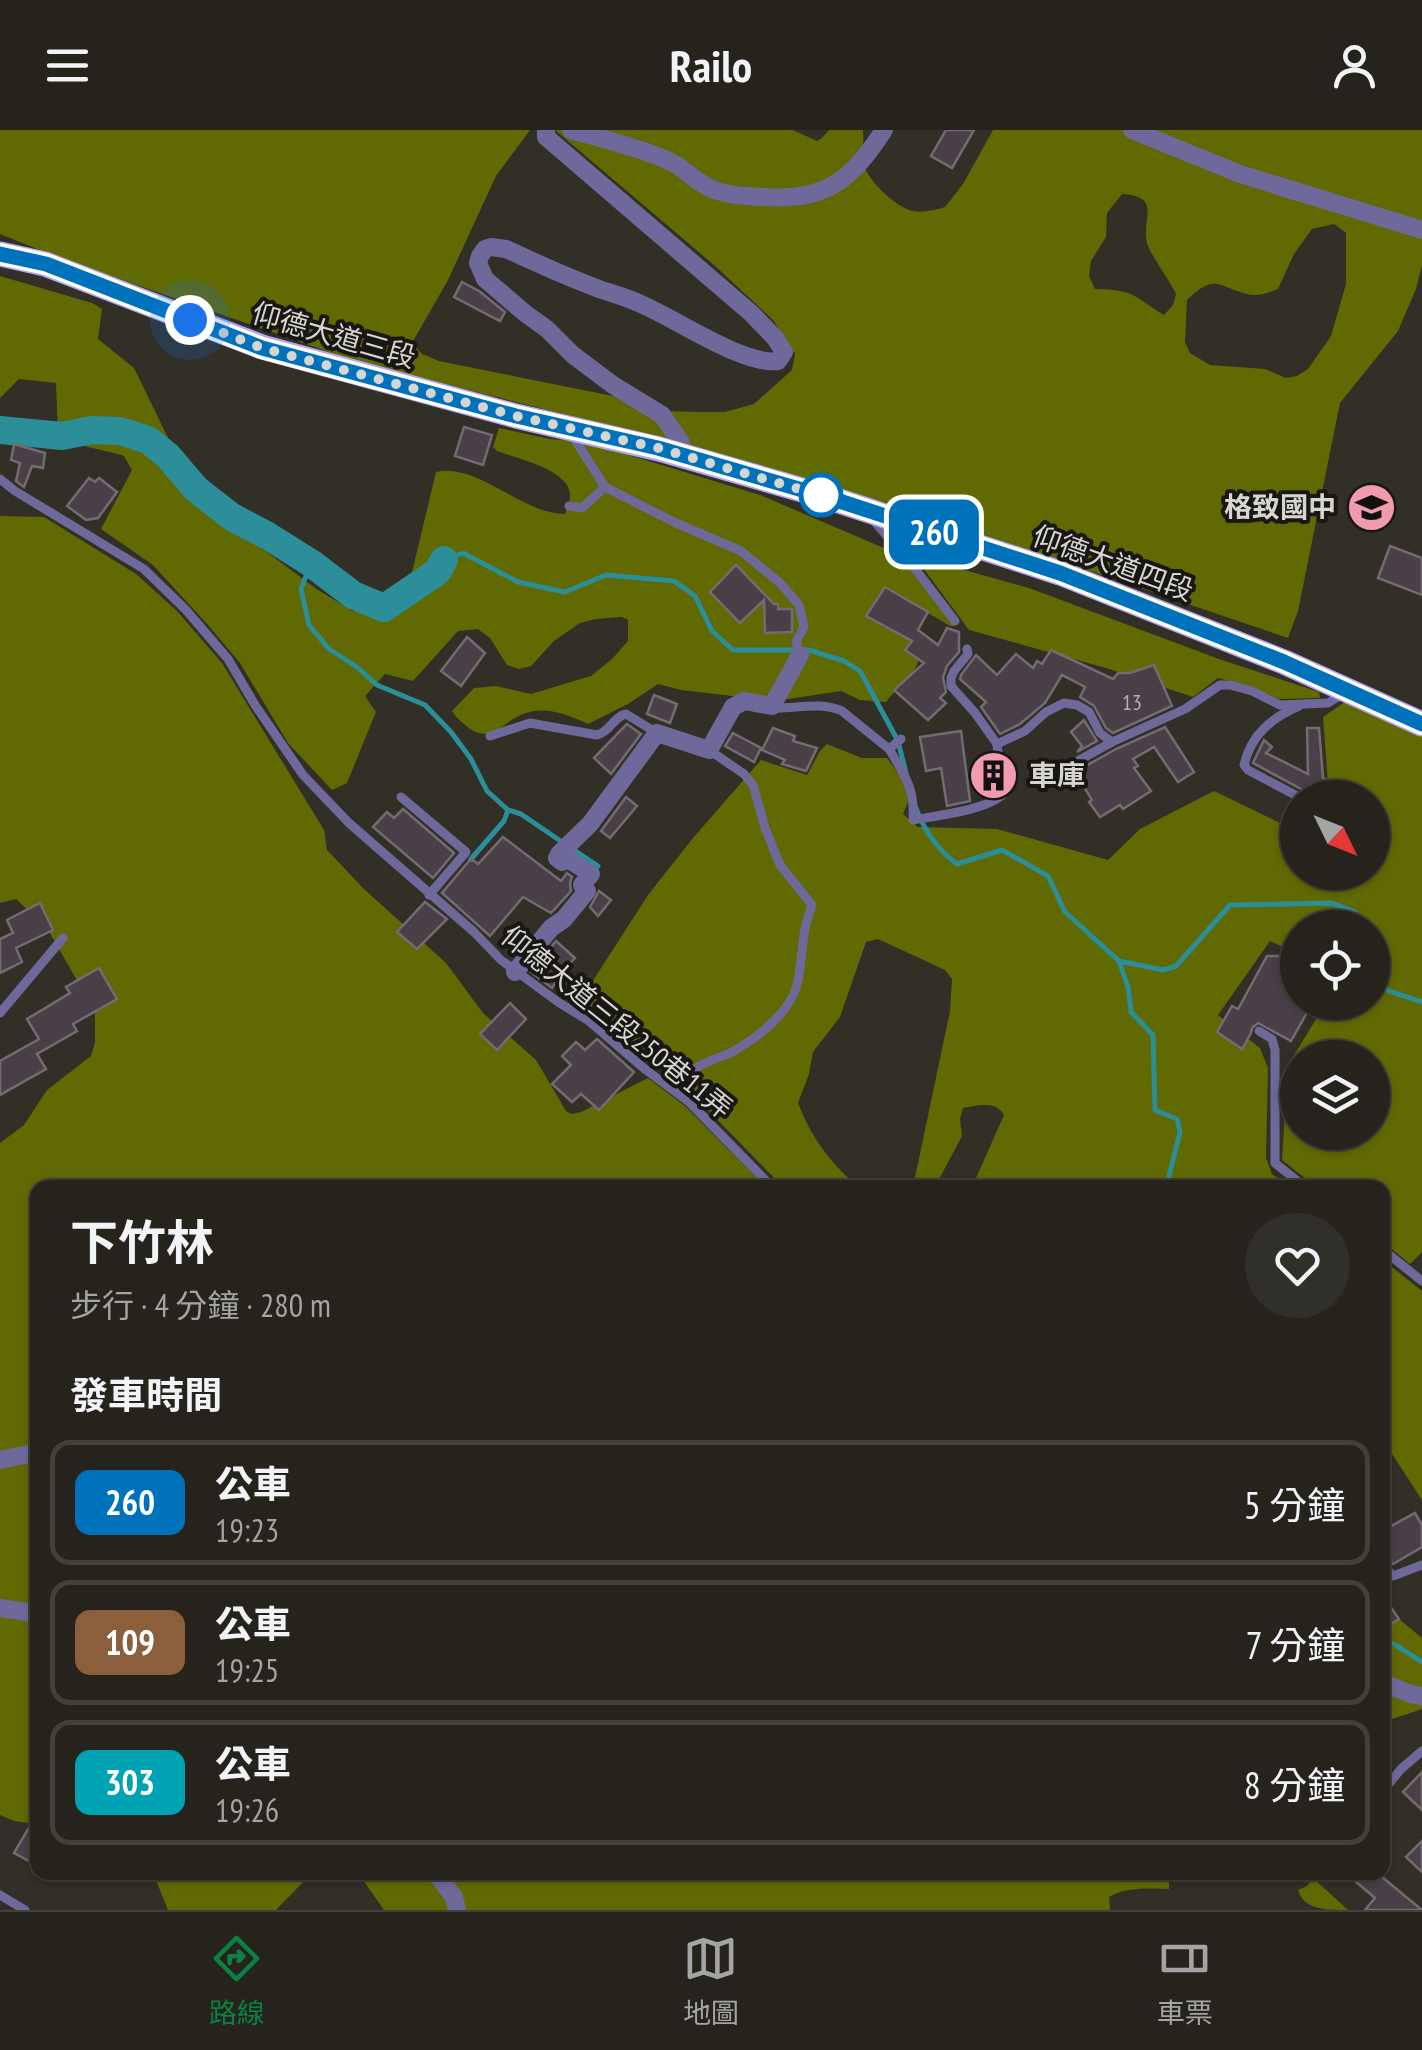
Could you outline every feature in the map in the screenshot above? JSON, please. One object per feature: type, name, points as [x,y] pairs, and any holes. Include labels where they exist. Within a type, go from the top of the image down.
[{"type":"main road","name":"仰德大道三段","points":[[0,254],[46,264],[262,348],[426,393],[658,448]]},
{"type":"main road","name":"仰德大道四段","points":[[658,448],[865,509],[1060,573],[1220,636],[1422,724]]},
{"type":"street","points":[[546,130],[546,138],[752,314],[784,352],[772,362],[737,352],[641,304],[506,250],[485,249],[478,263],[486,278],[573,355],[662,415],[680,441],[685,457]]},
{"type":"street","points":[[572,130],[663,158],[710,188],[734,196],[775,198],[806,197],[828,190],[868,154],[884,130]]},
{"type":"street","points":[[1132,130],[1240,174],[1422,230]]},
{"type":"street","points":[[515,972],[586,891],[582,886],[590,874],[568,859],[562,862],[557,858],[559,854],[590,824],[658,733],[709,750],[733,706],[744,701],[772,706],[798,648]]},
{"type":"street","points":[[0,1460],[30,1454]]},
{"type":"street","points":[[0,1608],[30,1613]]},
{"type":"street","points":[[1390,1685],[1422,1696]]},
{"type":"street","points":[[441,1880],[454,1897],[457,1910]]},
{"type":"lane","points":[[568,428],[605,487],[741,551],[780,583],[799,604],[804,626],[798,648]]},
{"type":"lane","name":"仰德大道三段250巷11弄","points":[[0,479],[144,569],[228,659],[303,774],[349,823],[515,972],[589,1021],[689,1102],[766,1180]]},
{"type":"lane","points":[[570,506],[582,508],[605,487]]},
{"type":"lane","points":[[865,509],[955,621]]},
{"type":"lane","points":[[744,701],[768,708],[834,707],[894,745],[914,797],[913,820],[966,812],[1002,796],[1008,782],[997,744],[951,686],[951,678],[968,649]]},
{"type":"lane","points":[[1064,768],[1184,709],[1220,685],[1252,691],[1280,704],[1328,703],[1349,690]]},
{"type":"lane","points":[[997,744],[1025,731],[1046,712],[1064,703],[1089,712],[1100,733],[1112,742]]},
{"type":"lane","points":[[1280,787],[1244,765],[1253,739],[1269,722],[1302,704]]},
{"type":"lane","points":[[490,736],[530,723],[597,735],[626,714],[658,733]]},
{"type":"lane","points":[[668,1086],[696,1067],[734,1050],[782,1011],[798,982],[805,922],[812,904],[780,865],[753,785],[744,774],[709,750]]},
{"type":"lane","points":[[400,797],[466,852],[429,895]]},
{"type":"lane","points":[[0,1013],[63,938]]},
{"type":"lane","points":[[1259,1031],[1272,1038],[1275,1050],[1275,1163],[1296,1180]]},
{"type":"lane","points":[[1390,1255],[1422,1281]]},
{"type":"lane","points":[[1390,1573],[1393,1576],[1422,1565]]},
{"type":"lane","points":[[1390,1783],[1422,1751]]},
{"type":"lane","points":[[0,1895],[25,1910]]},
{"type":"green space","points":[[0,130],[530,130],[496,176],[448,280],[412,343],[422,354],[439,361],[623,398],[661,411],[725,412],[754,404],[792,370],[795,354],[773,320],[555,130],[793,130],[817,141],[829,130],[863,130],[865,169],[898,204],[921,212],[945,207],[963,184],[993,130],[1422,130],[1422,265],[1416,289],[1398,331],[1340,403],[1298,611],[1288,638],[905,508],[637,433],[352,360],[0,234]],"holes":[[[1122,194],[1135,196],[1146,204],[1147,243],[1176,294],[1164,315],[1126,292],[1095,289],[1089,276],[1091,261],[1106,237],[1107,213]],[[1334,224],[1346,233],[1346,284],[1331,336],[1308,369],[1286,378],[1265,369],[1210,365],[1190,353],[1185,342],[1187,300],[1197,291],[1213,284],[1254,295],[1278,289],[1294,254],[1312,229]]]},
{"type":"green space","points":[[0,276],[102,309],[98,339],[134,368],[172,446],[202,487],[241,533],[353,611],[395,613],[408,589],[436,472],[468,474],[533,506],[565,514],[570,498],[563,480],[542,467],[497,451],[493,447],[499,428],[586,442],[760,495],[900,555],[955,626],[886,588],[912,641],[906,650],[919,659],[909,677],[886,702],[860,700],[841,691],[775,701],[658,684],[588,724],[542,710],[518,716],[485,734],[469,728],[452,711],[474,688],[496,686],[531,694],[591,676],[628,641],[628,620],[622,617],[580,623],[554,641],[531,666],[519,669],[507,665],[490,638],[478,629],[458,631],[413,681],[385,674],[365,696],[376,712],[347,783],[332,790],[288,743],[240,663],[208,625],[153,565],[101,529],[132,470],[124,456],[80,445],[58,433],[56,383],[19,379],[0,398]]},
{"type":"green space","points":[[0,516],[44,517],[136,574],[177,611],[222,663],[324,830],[327,850],[446,963],[483,1013],[536,1060],[566,1111],[581,1112],[648,1078],[685,1106],[759,1180],[30,1180],[30,1823],[0,1815],[0,1143],[24,1125],[47,1090],[91,1056],[95,1012],[47,928],[16,899],[0,903]]},
{"type":"green space","points":[[925,559],[1029,588],[1319,692],[1320,698],[1279,699],[1218,678],[1193,697],[969,630],[923,568]]},
{"type":"green space","points":[[1349,699],[1422,732],[1422,1252],[1410,1264],[1390,1248],[1390,1180],[1307,1180],[1282,1160],[1283,1150],[1390,1150],[1390,1040],[1303,1040],[1316,1020],[1390,1020],[1390,910],[1280,910],[1280,945],[1270,941],[1218,1015],[1260,1048],[1268,1068],[1266,1158],[1272,1174],[1280,1180],[975,1180],[1004,1115],[996,1107],[986,1105],[963,1108],[962,1136],[939,1180],[914,1180],[950,1011],[952,979],[945,970],[878,939],[866,942],[840,1017],[813,1052],[798,1103],[823,1149],[851,1180],[776,1180],[701,1103],[583,1006],[583,996],[648,895],[761,760],[807,775],[827,744],[862,758],[887,758],[912,792],[903,814],[918,827],[997,829],[1108,860],[1140,829],[1214,791],[1280,823],[1280,890],[1390,890],[1390,780],[1328,780],[1323,717]]},
{"type":"green space","points":[[1390,1266],[1422,1291],[1422,1500],[1390,1451]]},
{"type":"green space","points":[[1399,1619],[1422,1638],[1422,1690],[1390,1679],[1390,1625]]},
{"type":"green space","points":[[1390,1689],[1422,1700],[1422,1709],[1390,1720]]},
{"type":"green space","points":[[156,1880],[305,1880],[276,1910],[168,1910]]},
{"type":"green space","points":[[363,1880],[1169,1881],[1169,1889],[1115,1894],[1109,1897],[1110,1910],[384,1910]]},
{"type":"green space","points":[[1315,1880],[1348,1910],[1310,1905],[1298,1890]]},
{"type":"building","points":[[946,130],[974,130],[952,168],[931,156]]},
{"type":"building","points":[[462,282],[505,312],[500,321],[454,297]]},
{"type":"building","points":[[464,427],[492,435],[483,465],[455,456]]},
{"type":"building","points":[[14,444],[45,453],[43,468],[32,466],[24,487],[16,481],[20,463],[11,460]]},
{"type":"building","points":[[89,478],[95,482],[99,478],[117,492],[98,518],[86,520],[67,506]]},
{"type":"building","points":[[1390,546],[1422,558],[1422,595],[1378,578]]},
{"type":"building","points":[[736,565],[778,604],[778,609],[792,609],[792,632],[765,633],[764,600],[740,623],[710,592]]},
{"type":"building","points":[[885,587],[928,612],[918,630],[938,645],[947,628],[959,632],[959,652],[943,677],[946,692],[940,698],[946,703],[928,720],[894,690],[924,663],[905,650],[912,641],[866,616]]},
{"type":"building","points":[[467,637],[485,653],[461,686],[441,671]]},
{"type":"building","points":[[1051,650],[1113,679],[1118,673],[1154,665],[1172,706],[1113,733],[1094,706],[1080,697],[1085,687],[1062,675],[1045,703],[1020,724],[1000,734],[981,707],[986,702],[960,679],[961,675],[976,655],[997,675],[1016,654],[1033,668],[1037,661],[1042,664]]},
{"type":"building","points":[[654,695],[677,704],[670,723],[647,714]]},
{"type":"building","points":[[1084,720],[1097,741],[1077,752],[1082,746],[1071,732]]},
{"type":"building","points":[[627,724],[641,734],[611,774],[594,758]]},
{"type":"building","points":[[1165,727],[1194,772],[1178,782],[1154,747],[1133,759],[1138,766],[1134,768],[1151,791],[1123,809],[1120,805],[1100,817],[1075,772]]},
{"type":"building","points":[[773,728],[795,736],[793,741],[817,748],[806,771],[782,764],[785,760],[762,750]]},
{"type":"building","points":[[1307,728],[1319,728],[1323,778],[1328,780],[1284,780],[1253,763],[1264,740],[1272,747],[1266,753],[1308,774]]},
{"type":"building","points":[[961,731],[970,801],[947,806],[941,768],[926,771],[920,737]]},
{"type":"building","points":[[733,733],[761,748],[754,762],[725,746]]},
{"type":"building","name":"車庫","points":[[992,762],[1000,782],[992,791],[982,765]]},
{"type":"building","points":[[626,797],[637,806],[610,838],[601,831]]},
{"type":"building","points":[[403,809],[454,853],[433,878],[373,827],[387,812],[394,818]]},
{"type":"building","points":[[503,837],[561,881],[567,873],[572,877],[571,891],[551,913],[523,897],[490,936],[442,893],[469,861],[478,864]]},
{"type":"building","points":[[599,891],[611,900],[598,916],[590,907]]},
{"type":"building","points":[[425,902],[447,919],[417,949],[397,932]]},
{"type":"building","points":[[40,903],[53,930],[16,948],[22,962],[0,973],[0,939],[13,933],[7,920]]},
{"type":"building","points":[[556,941],[575,958],[555,979],[552,988],[531,972]]},
{"type":"building","points":[[1267,956],[1280,956],[1280,1020],[1303,1020],[1292,1040],[1258,1023],[1242,1049],[1217,1032],[1232,1006],[1238,1009]]},
{"type":"building","points":[[99,968],[117,999],[73,1024],[77,1031],[37,1054],[46,1069],[0,1095],[0,1061],[39,1039],[27,1019],[70,993],[66,987]]},
{"type":"building","points":[[510,1003],[526,1019],[497,1050],[480,1034]]},
{"type":"building","points":[[597,1039],[634,1072],[599,1110],[581,1094],[572,1102],[552,1084],[571,1065],[562,1056],[576,1042],[585,1050]]},
{"type":"building","points":[[1415,1513],[1422,1525],[1422,1547],[1393,1564],[1390,1527]]},
{"type":"building","points":[[1390,1606],[1399,1619],[1390,1624]]},
{"type":"building","points":[[1422,1772],[1422,1810],[1403,1792]]},
{"type":"building","points":[[30,1826],[30,1862],[14,1853]]},
{"type":"building","points":[[1422,1841],[1422,1872],[1406,1857]]},
{"type":"building","points":[[1386,1880],[1422,1910],[1365,1910],[1375,1898],[1355,1881]]},
{"type":"waterway","points":[[0,430],[62,436],[92,430],[120,431],[148,440],[168,456],[196,489],[232,517],[311,563],[353,595],[384,608],[437,572],[444,560]]},
{"type":"waterway","points":[[444,560],[463,553],[518,582],[565,592],[606,575],[674,581],[695,596],[712,631],[733,650],[809,650],[844,661],[860,671],[898,741],[906,773]]},
{"type":"waterway","points":[[311,563],[301,589],[309,625],[329,649],[377,685],[425,705],[471,759],[487,791],[508,810],[521,814],[562,842]]},
{"type":"waterway","points":[[916,808],[932,839],[957,864],[1002,850],[1048,876],[1065,912],[1119,961],[1163,970],[1176,966],[1230,905],[1332,903],[1350,910]]},
{"type":"waterway","points":[[471,859],[504,821],[508,810]]},
{"type":"waterway","points":[[571,848],[598,866]]},
{"type":"waterway","points":[[1119,961],[1131,1012],[1153,1035],[1155,1110],[1177,1119],[1180,1132],[1168,1180]]},
{"type":"waterway","points":[[1390,991],[1422,1002]]},
{"type":"waterway","points":[[1390,1644],[1422,1662]]},
{"type":"bus line","name":"260","points":[[0,254],[46,264],[262,348],[516,416],[658,448],[830,498],[1060,573],[1284,662],[1422,724]]},
{"type":"place","name":"格致國中","points":[[1371,507]]},
{"type":"place","name":"車庫","points":[[994,775]]},
{"type":"route","points":[[190,320],[262,348],[516,416],[658,448],[830,498],[821,495]]}]
